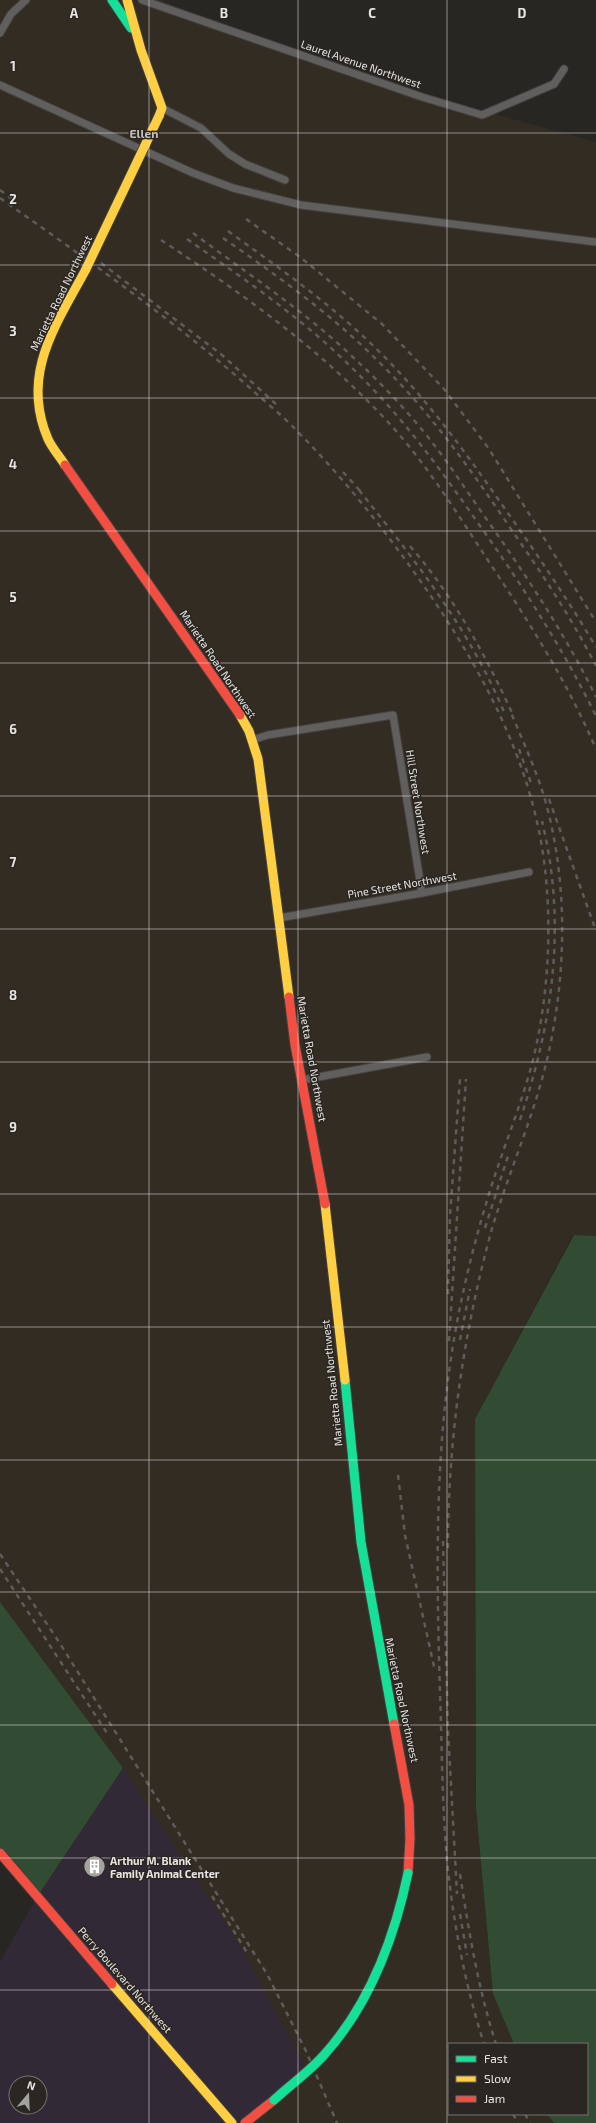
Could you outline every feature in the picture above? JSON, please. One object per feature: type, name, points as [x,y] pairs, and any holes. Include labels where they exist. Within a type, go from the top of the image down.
[{"type":"street","points":[[0,33],[11,14],[26,0]]},
{"type":"street","points":[[112,0],[119,2],[126,0],[160,112],[200,128],[229,154],[245,164],[285,180]]},
{"type":"street","points":[[112,0],[137,35]]},
{"type":"street","name":"Laurel Avenue Northwest","points":[[142,0],[422,97],[482,115],[554,84],[564,69]]},
{"type":"street","points":[[0,85],[193,173],[233,188],[301,206],[596,242]]},
{"type":"street","name":"Marietta Road Northwest","points":[[160,112],[86,269],[45,347],[38,366],[36,401],[43,428],[49,441],[238,712],[252,740],[258,759],[295,1045],[321,1177],[330,1238],[361,1542],[378,1643],[404,1772],[409,1805],[410,1839],[408,1874],[402,1907],[392,1940],[375,1981],[349,2024],[323,2056],[274,2100],[245,2123]]},
{"type":"street","name":"Hill Street Northwest","points":[[252,740],[268,735],[393,715],[422,893]]},
{"type":"street","name":"Pine Street Northwest","points":[[279,918],[422,893],[529,872]]},
{"type":"street","points":[[302,1080],[427,1057]]},
{"type":"street","name":"Perry Boulevard Northwest","points":[[0,1853],[232,2123]]},
{"type":"shaded area","points":[[0,0],[161,0],[306,62],[596,142],[596,1236],[573,1235],[475,1419],[476,1808],[493,1994],[514,2043],[448,2043],[448,2115],[548,2115],[554,2123],[244,2123],[168,1857],[123,1768],[0,1602]]},
{"type":"shaded area","points":[[123,1768],[239,1944],[305,2066],[244,2123],[0,2123],[0,1962],[37,1897]]},
{"type":"green space","points":[[574,1235],[596,1236],[596,2123],[554,2123],[548,2115],[588,2115],[588,2043],[514,2043],[493,1994],[476,1808],[475,1419]]},
{"type":"green space","points":[[0,1602],[123,1768],[37,1897],[0,1854]]},
{"type":"railway","points":[[0,190],[15,201]]},
{"type":"railway","points":[[0,198],[127,289],[190,337],[285,419],[339,476],[379,524],[404,558],[429,593],[475,666],[495,704],[527,784],[538,826],[547,892],[548,939],[543,1010],[530,1071],[485,1208],[471,1257],[460,1307],[445,1403],[439,1499],[438,1595],[445,1839],[456,1930],[471,1999],[484,2043]]},
{"type":"railway","points":[[246,219],[300,257],[382,324],[444,389],[489,449],[596,622]]},
{"type":"railway","points":[[228,231],[298,282],[348,322],[384,356],[421,397],[456,441],[529,543],[596,647]]},
{"type":"railway","points":[[193,233],[276,294],[337,342],[367,370],[429,438],[519,566],[560,630],[596,697]]},
{"type":"railway","points":[[223,238],[326,314],[365,348],[402,385],[436,425],[498,510],[557,598],[596,666]]},
{"type":"railway","points":[[187,239],[230,269],[313,332],[369,385],[403,422],[448,481],[526,593],[569,665],[596,716]]},
{"type":"railway","points":[[161,240],[251,302],[308,346],[361,395],[402,438],[431,475],[523,614],[562,680],[596,749]]},
{"type":"railway","points":[[101,263],[222,355],[277,405]]},
{"type":"railway","points":[[343,472],[363,494]]},
{"type":"railway","points":[[359,490],[420,569],[458,624],[475,652],[504,712]]},
{"type":"railway","points":[[410,546],[441,585],[468,627],[513,715]]},
{"type":"railway","points":[[448,1548],[454,1428],[472,1310],[491,1232],[533,1109],[545,1068],[552,1036],[561,971],[562,904],[554,839],[547,807],[539,782],[510,710]]},
{"type":"railway","points":[[519,749],[531,783]]},
{"type":"railway","points":[[549,799],[596,931]]},
{"type":"railway","points":[[520,1120],[541,1046],[553,972],[555,935],[554,897],[550,859],[542,821]]},
{"type":"railway","points":[[448,1294],[450,1215],[460,1079]]},
{"type":"railway","points":[[449,1341],[466,1079]]},
{"type":"railway","points":[[485,1228],[508,1156]]},
{"type":"railway","points":[[460,1340],[470,1289]]},
{"type":"railway","points":[[398,1475],[405,1535],[435,1671]]},
{"type":"railway","points":[[443,1541],[448,1730],[457,1894]]},
{"type":"railway","points":[[0,1554],[59,1642],[267,1974],[306,2051],[337,2123]]},
{"type":"railway","points":[[0,1569],[107,1733]]},
{"type":"railway","points":[[460,1874],[479,1981],[496,2043]]},
{"type":"railway","points":[[212,1896],[248,1954]]},
{"type":"railway","points":[[460,1914],[467,1955]]},
{"type":"railway","points":[[514,2115],[518,2123]]},
{"type":"railway","points":[[526,2115],[530,2123]]},
{"type":"traffic: fast","points":[[112,0],[131,28]]},
{"type":"traffic: fast","points":[[345,1380],[361,1542],[394,1724]]},
{"type":"traffic: fast","points":[[274,2100],[306,2073],[324,2055],[355,2014],[378,1970],[387,1947],[408,1873]]},
{"type":"traffic: slow","points":[[127,0],[141,50],[162,108],[159,116]]},
{"type":"traffic: slow","points":[[86,269],[159,116]]},
{"type":"traffic: slow","points":[[65,465],[48,439],[40,415],[38,393],[40,371],[45,351],[53,330],[86,269]]},
{"type":"traffic: slow","points":[[240,715],[249,731],[258,759],[289,997]]},
{"type":"traffic: slow","points":[[325,1204],[345,1380]]},
{"type":"traffic: slow","points":[[112,1984],[232,2123]]},
{"type":"traffic: jam","points":[[65,465],[240,715]]},
{"type":"traffic: jam","points":[[289,997],[295,1045],[325,1204]]},
{"type":"traffic: jam","points":[[394,1724],[409,1805],[410,1839],[408,1873]]},
{"type":"traffic: jam","points":[[0,1853],[112,1984]]},
{"type":"traffic: jam","points":[[245,2123],[274,2100]]},
{"type":"place","name":"Arthur M. Blank Family Animal Center","points":[[94,1867]]},
{"type":"district","name":"Ellen","points":[[144,134]]}]
